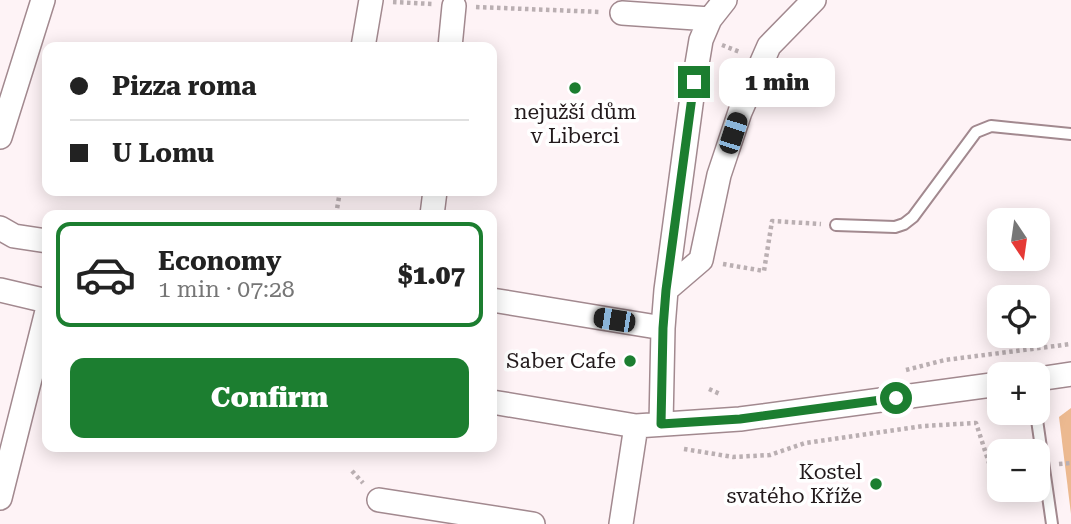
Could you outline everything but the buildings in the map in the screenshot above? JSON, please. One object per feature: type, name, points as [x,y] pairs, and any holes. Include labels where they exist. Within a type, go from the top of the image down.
[{"type":"street","points":[[0,137],[43,0]]},
{"type":"street","points":[[364,42],[371,0]]},
{"type":"street","points":[[661,424],[666,290],[694,82],[701,40],[710,19],[725,0]]},
{"type":"street","points":[[666,290],[701,260],[719,175],[750,86],[769,46],[814,0]]},
{"type":"street","points":[[450,42],[454,6]]},
{"type":"street","points":[[622,12],[710,19]]},
{"type":"street","points":[[7,232],[42,240]]},
{"type":"street","points":[[0,290],[42,300]]},
{"type":"street","points":[[497,301],[663,328]]},
{"type":"street","points":[[0,498],[42,331]]},
{"type":"street","points":[[1050,377],[1071,374]]},
{"type":"street","points":[[497,403],[636,426],[740,419],[987,386]]},
{"type":"street","points":[[621,524],[636,426]]},
{"type":"street","points":[[379,500],[533,524]]},
{"type":"lane","points":[[836,225],[904,224],[913,217],[976,132],[991,126],[1071,134]]},
{"type":"lane","points":[[1038,425],[1052,524]]},
{"type":"path","points":[[371,0],[622,12]]},
{"type":"path","points":[[701,260],[764,271],[772,221],[836,225]]},
{"type":"path","points":[[905,370],[945,360],[1071,344]]},
{"type":"path","points":[[709,389],[718,394],[730,393]]},
{"type":"path","points":[[678,448],[733,457],[770,455],[805,443],[923,426],[976,423],[987,457]]},
{"type":"shaded area","points":[[1071,408],[1071,514],[1059,417]]},
{"type":"place","name":"nejužší dům v Liberci","points":[[575,88]]},
{"type":"place","name":"Saber Cafe","points":[[630,361]]},
{"type":"place","name":"Kostel svatého Kříže","points":[[876,484]]},
{"type":"route","points":[[694,82],[666,290],[661,424],[740,419],[896,398]]}]
